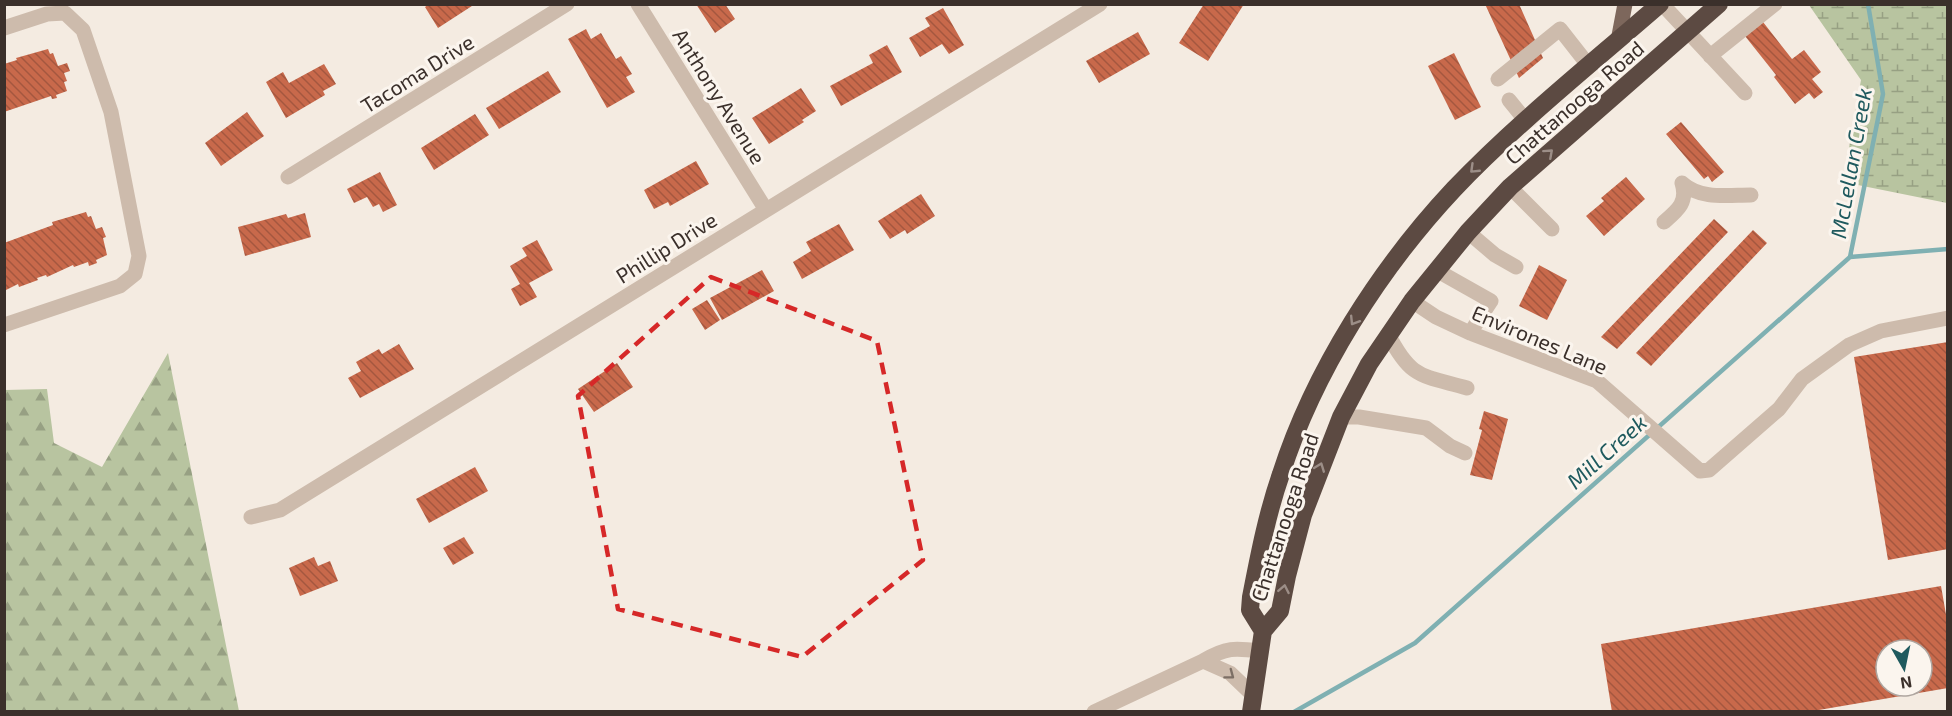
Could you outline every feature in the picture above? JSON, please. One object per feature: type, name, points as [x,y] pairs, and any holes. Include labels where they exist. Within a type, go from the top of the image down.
[{"type":"highway","name":"Chattanooga Road","points":[[1661,4],[1473,170],[1417,232],[1383,276],[1352,323],[1325,371],[1290,447],[1268,519],[1250,610],[1263,631],[1280,611],[1303,515],[1341,417],[1388,334],[1436,270],[1510,187],[1719,4]]},
{"type":"highway","points":[[1252,703],[1263,631]]},
{"type":"main road","points":[[1618,40],[1625,4]]},
{"type":"street","name":"Tacoma Drive","points":[[288,177],[567,4]]},
{"type":"street","name":"Anthony Avenue","points":[[638,4],[766,210]]},
{"type":"street","name":"Phillip Drive","points":[[250,517],[280,510],[1100,4]]},
{"type":"street","points":[[1661,4],[1745,93]]},
{"type":"street","points":[[1710,56],[1775,4]]},
{"type":"street","points":[[4,28],[47,14],[65,13],[83,30],[111,112],[139,256],[135,274],[120,286],[4,325]]},
{"type":"street","points":[[1498,79],[1560,29],[1589,66]]},
{"type":"street","points":[[1509,100],[1526,121]]},
{"type":"street","points":[[1681,207],[1684,195],[1682,183],[1688,189],[1703,195],[1751,195]]},
{"type":"street","points":[[1510,187],[1552,230]]},
{"type":"street","points":[[1664,222],[1681,207],[1703,195]]},
{"type":"street","points":[[1468,232],[1495,255],[1516,267]]},
{"type":"street","points":[[1436,270],[1491,301],[1470,333]]},
{"type":"street","name":"Environes Lane","points":[[1412,301],[1470,333],[1597,381],[1700,471],[1709,470],[1779,409],[1802,379],[1849,345],[1881,331],[1947,318]]},
{"type":"street","points":[[1388,334],[1400,357],[1418,375],[1467,388]]},
{"type":"street","points":[[1341,417],[1359,417],[1426,428],[1450,446],[1465,453]]},
{"type":"street","points":[[1094,711],[1218,652],[1233,648],[1260,651]]},
{"type":"street","points":[[1203,661],[1230,673],[1252,703]]},
{"type":"highlighted area","points":[[711,277],[877,341],[923,560],[802,657],[618,609],[578,396]]},
{"type":"green space","points":[[1809,5],[1947,5],[1947,203],[1843,182],[1861,80]]},
{"type":"green space","points":[[168,353],[239,711],[5,711],[5,390],[47,389],[54,443],[102,467]]},
{"type":"building","points":[[429,4],[475,4],[438,28],[425,7]]},
{"type":"building","points":[[696,4],[725,4],[735,19],[715,33]]},
{"type":"building","points":[[1204,4],[1244,4],[1208,61],[1179,43]]},
{"type":"building","points":[[1485,4],[1519,4],[1543,58],[1519,78]]},
{"type":"building","points":[[943,8],[964,45],[949,54],[942,44],[920,57],[909,38],[930,26],[925,18]]},
{"type":"building","points":[[1763,22],[1792,59],[1804,50],[1821,72],[1812,79],[1823,92],[1814,99],[1809,93],[1795,104],[1774,77],[1776,75],[1745,36]]},
{"type":"building","points":[[586,29],[591,39],[601,33],[616,59],[621,56],[632,74],[626,77],[635,92],[607,108],[568,39]]},
{"type":"building","points":[[1138,32],[1150,54],[1099,83],[1086,61]]},
{"type":"building","points":[[887,45],[902,72],[841,106],[830,86],[873,63],[869,55]]},
{"type":"building","points":[[48,49],[50,54],[53,53],[58,66],[67,63],[70,71],[64,73],[67,81],[64,82],[67,91],[56,95],[57,98],[52,99],[51,96],[4,112],[4,64],[17,60],[16,58]]},
{"type":"building","points":[[1454,53],[1481,107],[1455,120],[1428,66]]},
{"type":"building","points":[[324,64],[336,84],[323,91],[325,95],[286,118],[266,82],[283,72],[289,83]]},
{"type":"building","points":[[548,71],[561,92],[499,129],[486,108]]},
{"type":"building","points":[[801,88],[816,111],[802,120],[804,122],[769,144],[752,118]]},
{"type":"building","points":[[247,112],[264,136],[221,166],[205,143]]},
{"type":"building","points":[[475,114],[489,135],[434,170],[421,148]]},
{"type":"building","points":[[1681,122],[1724,172],[1712,182],[1708,176],[1704,179],[1666,134]]},
{"type":"building","points":[[696,161],[709,184],[670,206],[668,202],[654,209],[644,190]]},
{"type":"building","points":[[380,172],[397,205],[383,212],[379,204],[373,207],[367,197],[354,203],[347,189]]},
{"type":"building","points":[[1626,177],[1645,199],[1604,236],[1586,216],[1604,201],[1601,198]]},
{"type":"building","points":[[921,194],[935,216],[907,234],[905,230],[890,239],[878,221]]},
{"type":"building","points":[[86,212],[88,217],[91,216],[96,229],[102,227],[106,237],[103,238],[107,255],[89,266],[88,262],[74,267],[73,265],[47,277],[46,275],[37,278],[38,280],[19,287],[18,284],[4,291],[4,243],[53,225],[52,222]]},
{"type":"building","points":[[305,213],[311,237],[245,256],[238,227],[286,214],[288,218]]},
{"type":"building","points":[[1714,219],[1728,232],[1617,349],[1601,337]]},
{"type":"building","points":[[839,224],[854,250],[802,279],[793,262],[811,251],[806,242]]},
{"type":"building","points":[[1753,230],[1767,243],[1651,366],[1636,353]]},
{"type":"building","points":[[537,240],[553,270],[529,283],[537,297],[520,306],[511,289],[520,284],[510,266],[527,256],[522,248]]},
{"type":"building","points":[[1539,265],[1567,280],[1547,320],[1519,306]]},
{"type":"building","points":[[762,270],[774,291],[722,320],[710,298]]},
{"type":"building","points":[[707,300],[720,320],[705,330],[692,309]]},
{"type":"building","points":[[1948,342],[1948,549],[1888,560],[1854,357]]},
{"type":"building","points":[[399,344],[414,369],[360,398],[348,378],[361,371],[356,362],[379,349],[382,354]]},
{"type":"building","points":[[617,363],[633,387],[594,412],[578,389]]},
{"type":"building","points":[[1484,411],[1508,419],[1492,480],[1470,475],[1482,430],[1479,429]]},
{"type":"building","points":[[475,467],[488,491],[429,523],[416,499]]},
{"type":"building","points":[[464,537],[474,553],[453,565],[443,548]]},
{"type":"building","points":[[314,557],[318,566],[330,561],[338,581],[300,596],[289,568]]},
{"type":"building","points":[[1941,586],[1948,626],[1948,688],[1934,690],[1934,638],[1874,638],[1874,698],[1889,698],[1807,712],[1612,712],[1601,644]]},
{"type":"waterway","name":"McLellan Creek","points":[[1850,257],[1883,94],[1868,4]]},
{"type":"waterway","name":"Mill Creek","points":[[1294,712],[1415,643],[1850,257],[1948,249]]}]
